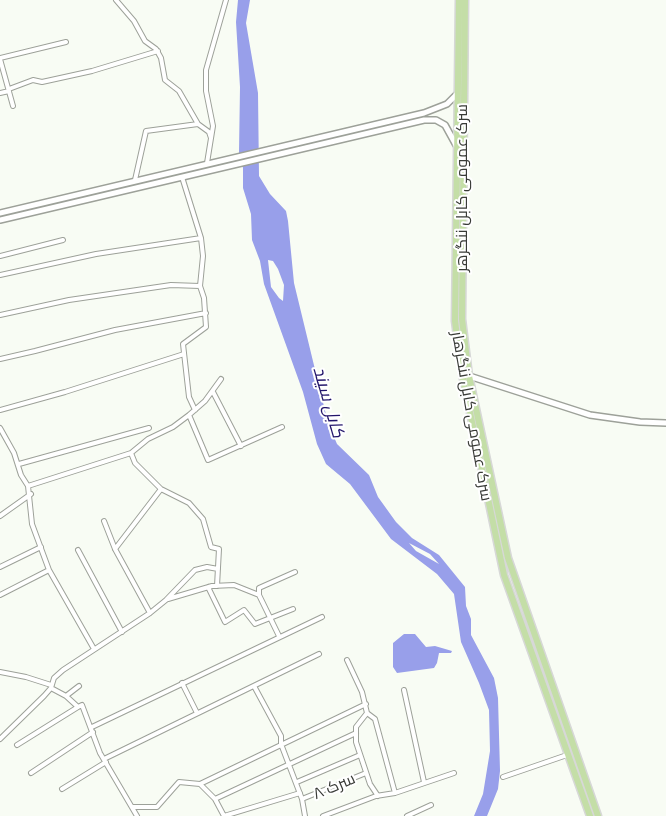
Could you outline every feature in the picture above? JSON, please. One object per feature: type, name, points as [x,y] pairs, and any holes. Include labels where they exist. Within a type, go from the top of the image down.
[{"type":"highway","name":"سرک عمومی کابل ننگرهار","points":[[459,0],[456,94],[455,321],[462,374],[499,553],[567,755],[590,816]]},
{"type":"highway","name":"سرک عمومی کابل ننگرهر","points":[[465,0],[462,319],[469,376]]},
{"type":"highway","name":"سرک عمومی کابل ننگرهار","points":[[469,376],[508,558],[598,816]]},
{"type":"highway","points":[[543,685],[550,682]]},
{"type":"street","points":[[116,0],[134,21],[145,41],[158,51],[165,80],[179,91],[198,124],[209,132],[212,144],[206,163]]},
{"type":"street","points":[[210,138],[213,126],[206,91],[206,70],[226,0]]},
{"type":"street","points":[[13,106],[0,59],[66,42]]},
{"type":"street","points":[[0,93],[33,80],[42,82],[92,71],[158,51]]},
{"type":"street","points":[[0,212],[438,109],[456,94]]},
{"type":"street","points":[[0,220],[424,120],[436,120],[445,125],[456,145]]},
{"type":"street","points":[[136,180],[146,132],[198,124]]},
{"type":"street","points":[[182,177],[201,238],[203,256],[200,286],[206,313],[206,327],[183,344],[189,397],[195,410]]},
{"type":"street","points":[[101,188],[103,196]]},
{"type":"street","points":[[0,276],[96,254],[201,238]]},
{"type":"street","points":[[0,256],[63,240]]},
{"type":"street","points":[[0,315],[69,300],[171,285],[200,286]]},
{"type":"street","points":[[0,358],[36,352],[115,330],[206,313]]},
{"type":"street","points":[[0,410],[65,392],[184,354]]},
{"type":"street","points":[[462,374],[590,415],[640,422],[666,423]]},
{"type":"street","points":[[28,486],[131,453],[148,439],[173,427],[189,415],[213,392],[222,379]]},
{"type":"street","points":[[213,392],[241,446]]},
{"type":"street","points":[[189,415],[208,460],[282,427]]},
{"type":"street","points":[[0,428],[20,464],[21,475],[28,486],[32,524],[49,570],[94,650]]},
{"type":"street","points":[[20,464],[149,428]]},
{"type":"street","points":[[131,453],[135,463],[161,489],[189,503],[204,519],[210,547],[219,548],[217,586]]},
{"type":"street","points":[[115,548],[161,489]]},
{"type":"street","points":[[0,516],[30,494]]},
{"type":"street","points":[[104,521],[115,548],[150,613]]},
{"type":"street","points":[[0,566],[41,547]]},
{"type":"street","points":[[78,550],[122,632]]},
{"type":"street","points":[[0,739],[51,686],[54,678],[63,670],[150,613],[166,600],[195,570],[207,567],[218,569]]},
{"type":"street","points":[[0,595],[49,570]]},
{"type":"street","points":[[279,636],[259,596],[261,587],[295,572]]},
{"type":"street","points":[[166,600],[208,587],[234,585],[259,596]]},
{"type":"street","points":[[208,587],[225,622],[244,610],[255,624],[293,609]]},
{"type":"street","points":[[92,727],[182,682],[322,617]]},
{"type":"street","points":[[62,789],[105,760],[319,654]]},
{"type":"street","points":[[347,660],[366,704],[367,713],[375,719],[394,794]]},
{"type":"street","points":[[0,672],[26,676],[51,686],[78,707]]},
{"type":"street","points":[[182,682],[197,713]]},
{"type":"street","points":[[66,696],[79,686]]},
{"type":"street","points":[[254,686],[281,736],[281,744],[297,782],[305,816]]},
{"type":"street","points":[[404,690],[424,782]]},
{"type":"street","points":[[133,807],[157,807],[179,782],[200,784],[366,704]]},
{"type":"street","points":[[17,745],[82,705],[105,760],[137,816]]},
{"type":"street","points":[[367,713],[358,723],[356,733],[366,773],[370,784],[378,796]]},
{"type":"street","points":[[31,773],[93,732]]},
{"type":"street","points":[[215,799],[356,733]]},
{"type":"street","points":[[297,782],[360,755]]},
{"type":"street","points":[[503,777],[567,755]]},
{"type":"street","name":"سرک ۸","points":[[302,799],[366,773]]},
{"type":"street","points":[[323,816],[378,796],[394,794],[454,773]]},
{"type":"street","points":[[200,784],[215,799],[224,816],[300,793]]},
{"type":"street","points":[[407,816],[431,805]]},
{"type":"water","points":[[238,0],[250,0],[246,23],[258,93],[259,176],[270,194],[286,211],[294,283],[328,423],[337,444],[369,475],[378,497],[396,522],[412,538],[439,555],[465,587],[466,606],[471,619],[471,635],[494,678],[498,698],[500,771],[498,789],[487,816],[474,816],[483,794],[490,751],[489,710],[461,642],[454,594],[437,574],[391,539],[350,484],[326,464],[317,444],[303,392],[264,284],[260,261],[252,240],[251,214],[243,188],[243,168],[239,153],[240,87],[236,22]],"holes":[[[268,260],[273,261],[284,285],[283,301],[271,287]],[[409,543],[430,554],[439,564],[416,551]]]},
{"type":"water","points":[[404,634],[415,634],[426,647],[435,646],[452,651],[451,653],[439,653],[434,668],[397,673],[393,667],[393,643]]},
{"type":"water label","name":"کابل سيند","points":[[329,402]]}]
